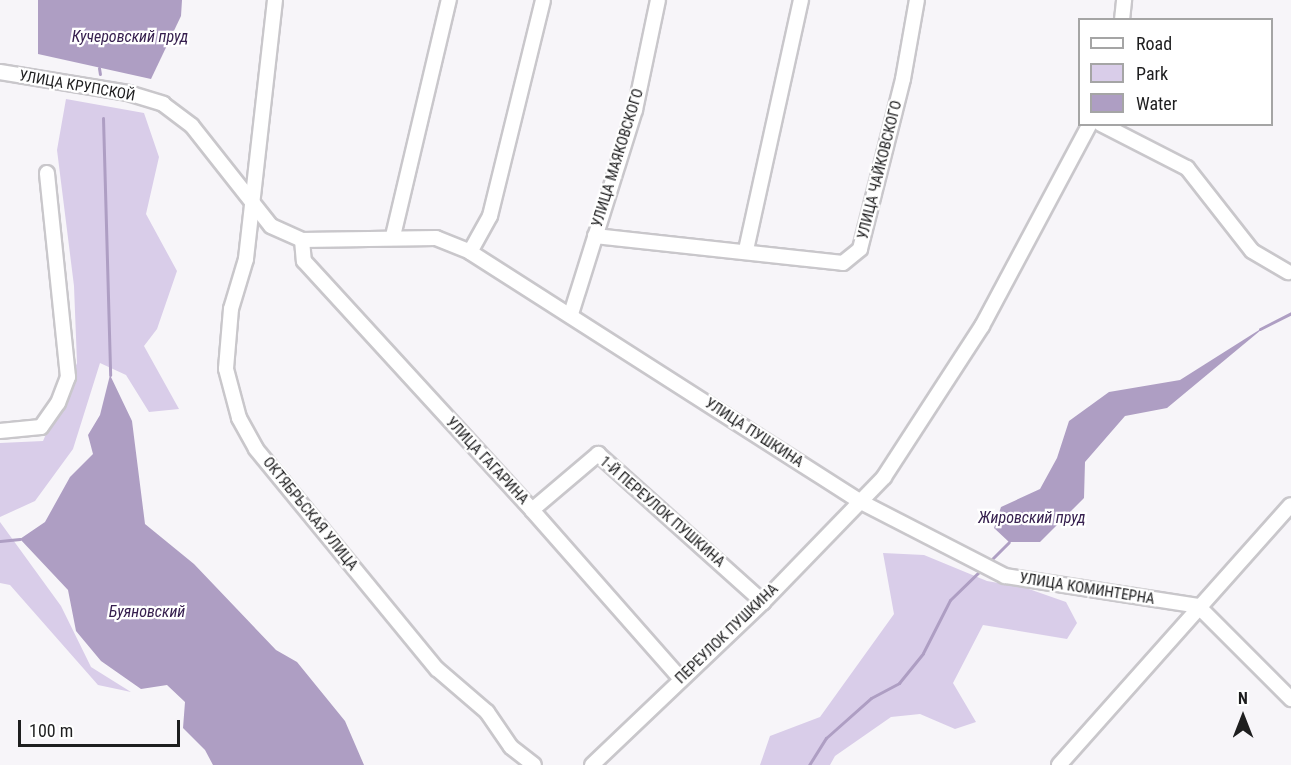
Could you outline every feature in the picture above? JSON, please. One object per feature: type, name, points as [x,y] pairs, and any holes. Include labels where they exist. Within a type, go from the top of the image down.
[{"type":"street","name":"ОКТЯБРЬСКАЯ УЛИЦА","points":[[274,0],[246,259],[231,309],[226,369],[239,418],[256,449],[437,669],[487,712],[512,747],[534,765]]},
{"type":"street","points":[[393,236],[449,0]]},
{"type":"street","points":[[470,252],[490,216],[543,0]]},
{"type":"street","name":"УЛИЦА МАЯКОВСКОГО","points":[[571,314],[635,110],[658,0]]},
{"type":"street","points":[[746,250],[801,0]]},
{"type":"street","name":"УЛИЦА ЧАЙКОВСКОГО","points":[[594,236],[746,250],[843,263],[860,249],[903,79],[917,0]]},
{"type":"street","points":[[1122,18],[1124,0]]},
{"type":"street","name":"УЛИЦА КРУПСКОЙ","points":[[0,72],[128,93],[163,104],[192,126],[252,204]]},
{"type":"street","points":[[861,502],[884,477],[982,326],[1089,126]]},
{"type":"street","points":[[1105,126],[1187,168],[1252,251],[1288,272]]},
{"type":"street","points":[[0,431],[41,427],[58,403],[68,377],[47,173]]},
{"type":"street","name":"УЛИЦА ПУШКИНА","points":[[252,204],[271,226],[302,240],[393,236],[436,238],[470,252],[571,314],[861,502]]},
{"type":"street","name":"УЛИЦА ГАГАРИНА","points":[[302,240],[304,261],[532,510],[681,679]]},
{"type":"street","name":"1-Й ПЕРЕУЛОК ПУШКИНА","points":[[532,510],[598,454],[763,602]]},
{"type":"street","name":"ПЕРЕУЛОК ПУШКИНА","points":[[592,765],[763,602],[861,502]]},
{"type":"street","name":"УЛИЦА КОМИНТЕРНА","points":[[861,502],[1005,576],[1198,606]]},
{"type":"street","points":[[1059,765],[1198,606],[1291,505]]},
{"type":"street","points":[[1198,606],[1291,699]]},
{"type":"green space","points":[[66,99],[144,113],[159,157],[146,214],[177,271],[157,329],[144,346],[179,409],[149,412],[126,375],[100,363],[73,449],[35,501],[0,517],[0,443],[43,441],[77,363],[74,286],[57,150]]},
{"type":"green space","points":[[0,522],[61,606],[91,667],[131,692],[98,685],[10,585],[0,583]]},
{"type":"green space","points":[[883,553],[924,555],[987,581],[1026,588],[1066,602],[1077,623],[1067,639],[983,625],[953,683],[976,722],[955,729],[920,714],[891,717],[835,756],[830,765],[760,765],[770,736],[820,717],[894,614]]},
{"type":"water","name":"Кучеровский пруд","points":[[38,0],[182,0],[181,16],[151,79],[38,54]]},
{"type":"water","name":"Жировский пруд","points":[[1267,325],[1167,408],[1125,416],[1085,462],[1084,498],[1040,542],[1009,542],[994,528],[1001,507],[1040,489],[1057,458],[1069,421],[1109,392],[1180,380]]},
{"type":"water","name":"Буяновский","points":[[110,375],[132,421],[145,524],[194,564],[276,650],[297,662],[345,721],[364,765],[213,765],[205,750],[183,728],[185,702],[167,685],[141,689],[101,661],[76,631],[68,590],[20,539],[45,522],[70,477],[93,454],[88,435],[100,415]]},
{"type":"waterway","points":[[99,68],[100,74]]},
{"type":"waterway","points":[[103,118],[110,375]]},
{"type":"waterway","points":[[1260,329],[1291,313]]},
{"type":"waterway","points":[[0,541],[20,539]]},
{"type":"waterway","points":[[989,562],[1009,542]]},
{"type":"waterway","points":[[809,765],[826,738],[871,698],[899,683],[923,653],[950,600],[982,569]]}]
